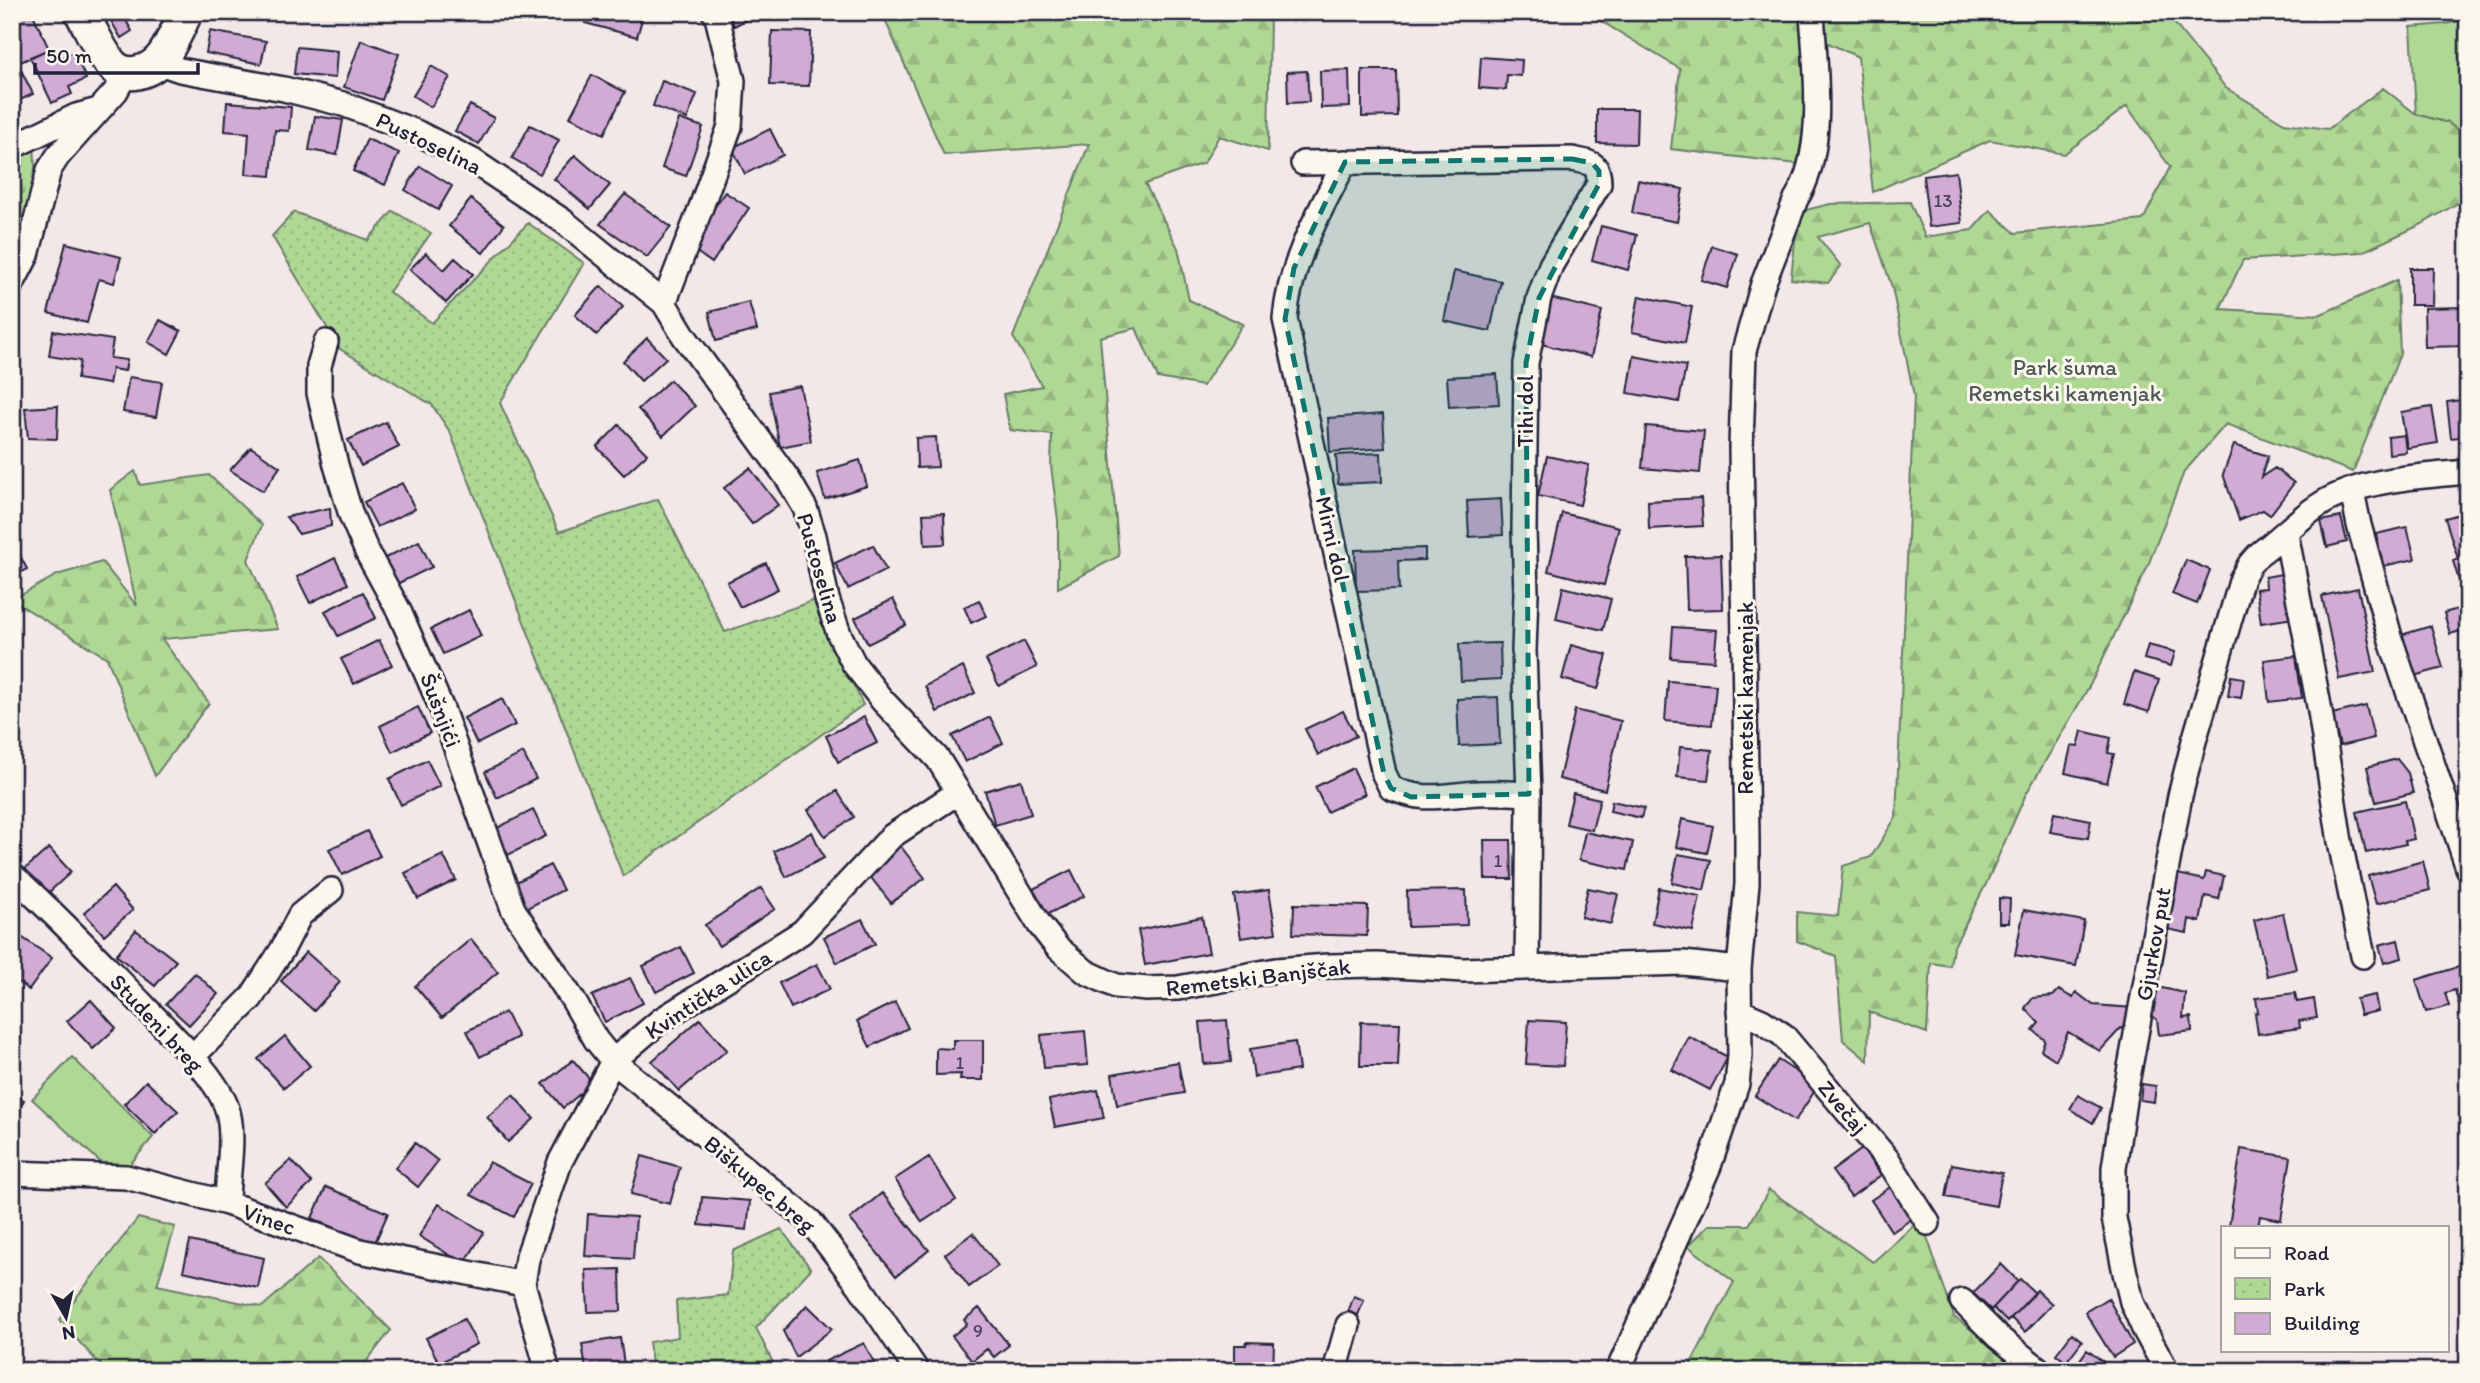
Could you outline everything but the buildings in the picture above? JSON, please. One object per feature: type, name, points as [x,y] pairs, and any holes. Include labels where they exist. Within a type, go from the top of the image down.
[{"type":"main road","points":[[81,12],[111,63],[126,74],[136,73],[157,62],[186,12]]},
{"type":"street","points":[[664,303],[730,125],[733,80],[714,12]]},
{"type":"street","name":"Remetski kamenjak","points":[[1618,1371],[1709,1166],[1737,1084],[1740,1056],[1739,970],[1747,861],[1741,447],[1744,351],[1763,284],[1796,198],[1803,187],[1811,158],[1816,77],[1812,12]]},
{"type":"street","name":"Pustoselina","points":[[157,62],[180,70],[272,86],[342,104],[416,132],[473,161],[563,221],[664,303],[684,336],[788,479],[804,508],[814,536],[827,599],[839,634],[854,664],[883,701],[938,759],[957,793]]},
{"type":"street","points":[[12,284],[31,246],[49,170],[58,156],[116,91],[126,74]]},
{"type":"street","points":[[12,147],[76,116],[98,110]]},
{"type":"street","name":"Tihi dol","points":[[1303,163],[1572,159],[1592,163],[1599,171],[1599,184],[1556,256],[1539,298],[1525,363],[1524,651],[1529,794],[1527,968]]},
{"type":"street","name":"Mirni dol","points":[[1345,162],[1294,268],[1284,319],[1384,774],[1391,788],[1411,797],[1437,798],[1480,793],[1529,794]]},
{"type":"street","name":"Šušnjići","points":[[326,342],[319,366],[319,393],[351,515],[405,624],[442,709],[513,908],[596,1040],[613,1061]]},
{"type":"street","name":"Gjurkov put","points":[[2167,1371],[2132,1302],[2124,1273],[2113,1195],[2118,1138],[2174,820],[2187,765],[2242,578],[2250,564],[2334,496],[2414,478],[2468,472]]},
{"type":"street","points":[[2352,491],[2399,667],[2468,868]]},
{"type":"street","points":[[2286,533],[2320,711],[2340,842],[2363,956]]},
{"type":"street","name":"Remetski Banjščak","points":[[957,793],[1039,925],[1086,972],[1116,986],[1178,988],[1276,970],[1328,966],[1377,965],[1464,970],[1683,962],[1739,970]]},
{"type":"street","name":"Kvintička ulica","points":[[548,1371],[523,1284],[531,1247],[560,1162],[613,1061],[661,1020],[802,933],[892,836],[957,793]]},
{"type":"street","name":"Studeni breg","points":[[12,875],[47,906],[192,1057],[219,1092],[228,1112],[230,1130],[227,1203]]},
{"type":"street","points":[[192,1057],[251,998],[282,950],[300,915],[331,890]]},
{"type":"street","name":"Zvečaj","points":[[1739,1011],[1762,1021],[1783,1035],[1888,1160],[1928,1223]]},
{"type":"street","name":"Biškupec breg","points":[[613,1061],[810,1221],[859,1285],[909,1368]]},
{"type":"street","name":"Vinec","points":[[12,1173],[126,1177],[227,1203],[360,1251],[523,1284]]},
{"type":"street","points":[[1962,1301],[1998,1337],[2041,1371]]},
{"type":"street","points":[[1335,1371],[1348,1325]]},
{"type":"highlighted area","points":[[1572,159],[1592,163],[1599,171],[1599,184],[1539,298],[1526,363],[1529,794],[1411,797],[1391,788],[1384,774],[1285,319],[1294,268],[1345,162]]},
{"type":"green space","points":[[868,12],[1270,12],[1268,151],[1219,136],[1204,163],[1145,184],[1178,248],[1189,300],[1243,324],[1203,386],[1158,378],[1136,328],[1100,337],[1119,556],[1058,588],[1058,520],[1051,466],[1052,435],[1010,430],[1003,394],[1042,386],[1013,337],[1089,144],[944,155],[883,15]]},
{"type":"green space","name":"Park šuma Remetski kamenjak","points":[[1586,12],[2172,12],[2171,19],[2226,88],[2284,123],[2328,129],[2383,88],[2416,114],[2448,123],[2468,137],[2468,197],[2422,224],[2362,252],[2243,260],[2220,309],[2319,315],[2397,280],[2400,354],[2353,472],[2226,424],[2184,472],[2147,568],[2090,685],[2026,794],[1986,884],[1953,948],[1950,966],[1931,963],[1927,1033],[1869,1012],[1868,1061],[1843,1040],[1836,956],[1797,941],[1797,912],[1838,916],[1843,866],[1871,857],[1896,817],[1914,396],[1892,287],[1870,223],[1818,237],[1841,266],[1828,283],[1791,279],[1798,212],[1830,204],[1910,202],[1925,237],[1972,230],[1990,210],[2015,233],[2143,220],[2170,167],[2127,106],[2064,154],[1990,140],[1873,192],[1858,57],[1803,31],[1805,120],[1797,164],[1671,149],[1680,69]]},
{"type":"green space","points":[[2468,19],[2468,137],[2448,123],[2416,114],[2411,27]]},
{"type":"green space","points":[[34,146],[33,194],[12,267],[12,157]]},
{"type":"green space","points":[[393,211],[431,233],[389,292],[432,323],[528,223],[584,263],[500,403],[559,532],[658,499],[725,632],[815,600],[863,705],[623,876],[450,432],[432,405],[340,349],[272,236],[294,212],[368,240]]},
{"type":"green space","points":[[135,471],[140,485],[209,475],[262,525],[248,560],[278,629],[162,639],[209,703],[155,776],[107,658],[12,600],[57,575],[102,562],[137,606],[110,490]]},
{"type":"green space","points":[[72,1057],[153,1137],[123,1173],[111,1172],[32,1099]]},
{"type":"green space","points":[[1769,1190],[1873,1262],[1921,1219],[1954,1317],[2027,1371],[1691,1371],[1689,1367],[1734,1282],[1688,1246],[1709,1225],[1749,1225]]},
{"type":"green space","points":[[138,1218],[175,1227],[157,1285],[262,1307],[318,1258],[391,1330],[359,1371],[106,1371],[59,1320]]},
{"type":"green space","points":[[781,1229],[811,1269],[756,1328],[777,1371],[653,1371],[649,1342],[678,1337],[676,1301],[728,1295],[733,1251]]}]
